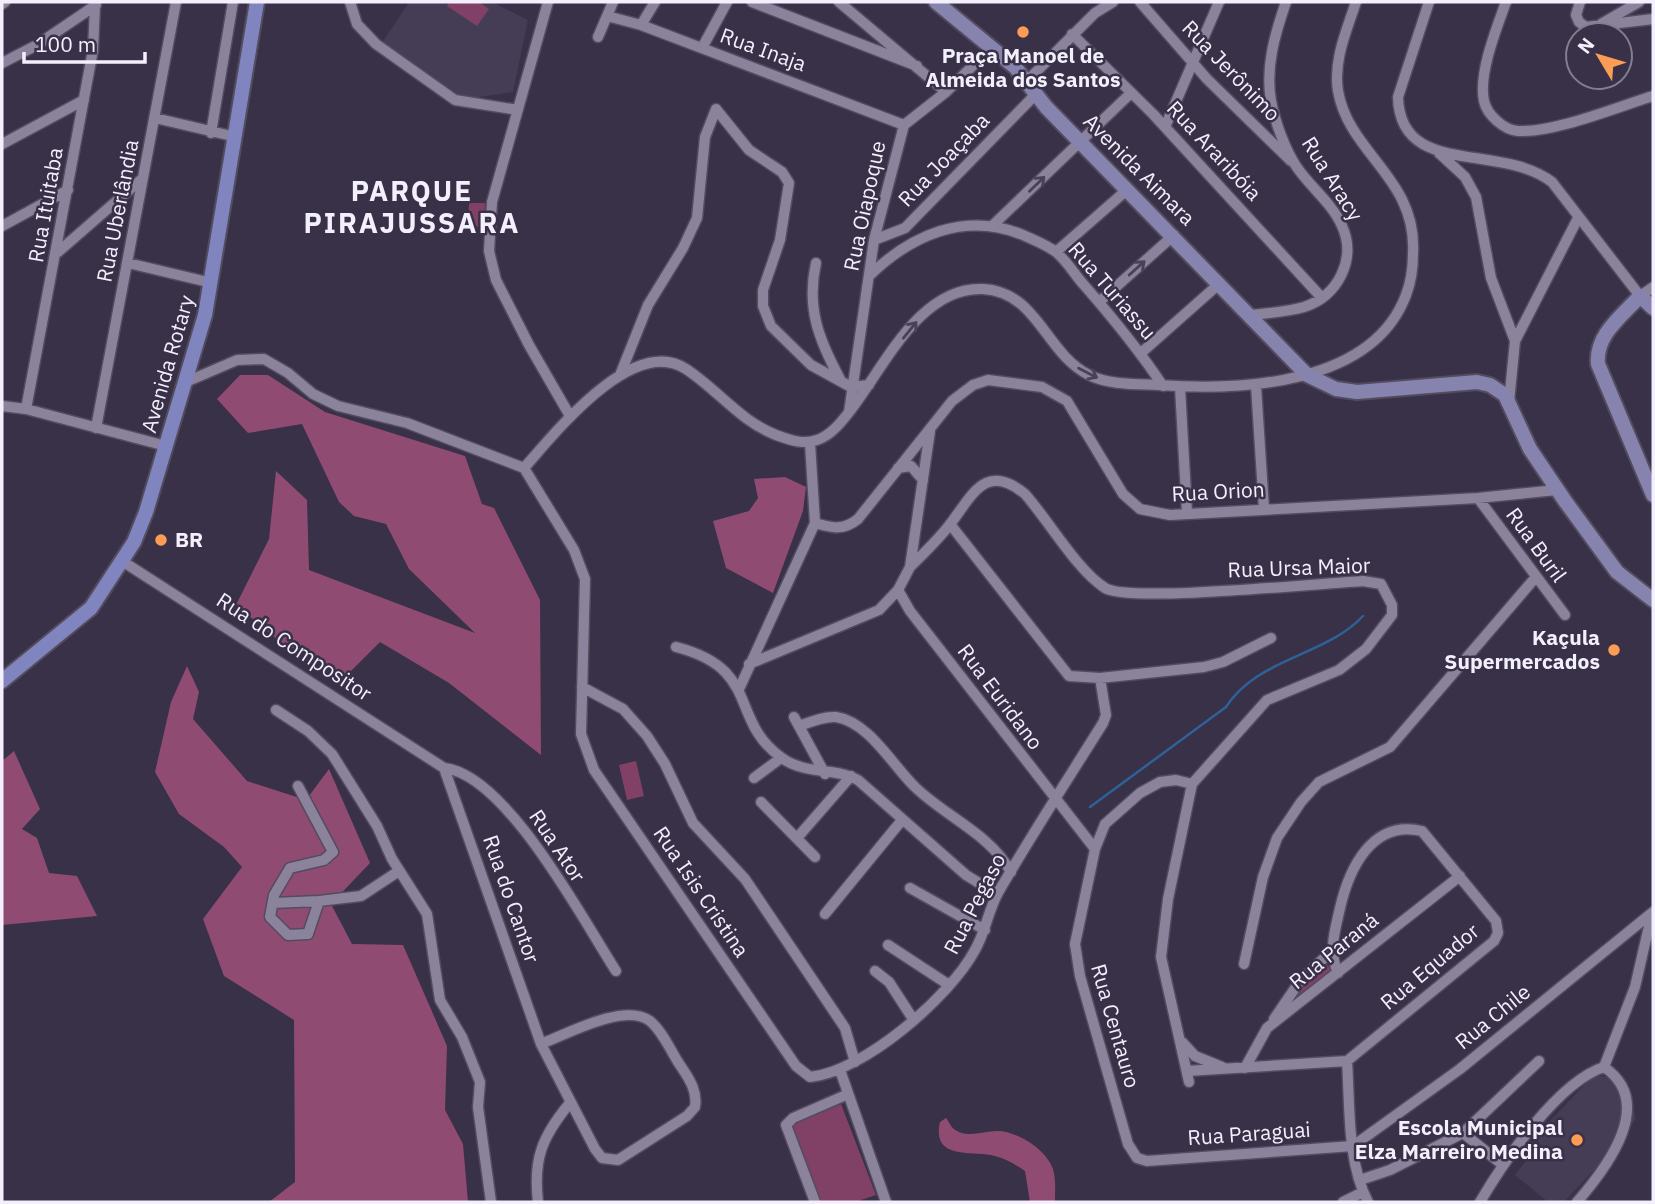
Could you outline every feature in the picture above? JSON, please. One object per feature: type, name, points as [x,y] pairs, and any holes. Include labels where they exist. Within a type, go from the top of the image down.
[{"type":"main road","name":"Avenida Rotary","points":[[2,681],[91,608],[122,561],[146,512],[186,382],[212,282],[257,2]]},
{"type":"main road","name":"Avenida Aimara","points":[[936,2],[992,47],[1080,142],[1174,235],[1307,375]]},
{"type":"main road","points":[[1652,490],[1598,364],[1597,352],[1600,341],[1640,296],[1653,308]]},
{"type":"main road","points":[[1307,375],[1336,389],[1357,392],[1477,382],[1498,390],[1509,403],[1531,449],[1557,490],[1617,572],[1653,600]]},
{"type":"street","name":"Rua Uberlândia","points":[[96,428],[176,2]]},
{"type":"street","points":[[211,133],[233,2]]},
{"type":"street","points":[[350,2],[357,24],[376,44],[455,100],[518,110]]},
{"type":"street","points":[[548,2],[492,202],[489,251],[496,279],[570,416]]},
{"type":"street","points":[[598,37],[613,2]]},
{"type":"street","points":[[641,25],[655,2]]},
{"type":"street","points":[[702,48],[727,2]]},
{"type":"street","points":[[752,2],[917,66]]},
{"type":"street","points":[[839,2],[946,92]]},
{"type":"street","points":[[1026,82],[1072,34],[1095,13],[1113,2]]},
{"type":"street","name":"Rua Jerônimo","points":[[1140,2],[1194,64],[1296,166]]},
{"type":"street","points":[[1165,127],[1219,2]]},
{"type":"street","name":"Rua Aracy","points":[[1286,2],[1275,34],[1269,80],[1279,127],[1296,166],[1328,204],[1346,237],[1349,253],[1346,266],[1322,298]]},
{"type":"street","points":[[524,468],[570,416],[620,375],[653,362],[671,362],[685,368],[744,419],[761,429],[797,442],[810,443],[832,431],[849,412],[924,314],[942,299],[960,290],[983,289],[1009,295],[1021,302],[1071,363],[1093,377],[1180,387],[1256,386],[1307,375],[1346,359],[1368,346],[1382,332],[1407,294],[1413,267],[1414,238],[1405,201],[1351,122],[1338,93],[1336,72],[1356,2]]},
{"type":"street","points":[[1429,2],[1401,82],[1398,113],[1411,136],[1439,153],[1465,177],[1481,210],[1491,278],[1515,341]]},
{"type":"street","points":[[1506,2],[1491,47],[1483,94],[1484,103],[1493,117],[1501,123],[1515,131],[1539,130],[1653,96]]},
{"type":"street","points":[[1579,21],[1576,15],[1580,2]]},
{"type":"street","points":[[1607,21],[1639,2]]},
{"type":"street","points":[[2,63],[37,45],[97,4]]},
{"type":"street","name":"Rua Ituitaba","points":[[26,409],[93,50],[97,4]]},
{"type":"street","name":"Rua Inaja","points":[[607,16],[641,25],[904,125]]},
{"type":"street","points":[[1634,21],[1653,19]]},
{"type":"street","points":[[859,45],[870,27]]},
{"type":"street","name":"Rua Araribóia","points":[[1072,34],[1165,127],[1322,298]]},
{"type":"street","name":"Rua Oiapoque","points":[[849,412],[874,240],[904,125],[946,92],[992,47]]},
{"type":"street","points":[[993,225],[1131,93]]},
{"type":"street","name":"Rua Joaçaba","points":[[874,240],[905,228],[1035,95]]},
{"type":"street","points":[[2,144],[84,100]]},
{"type":"street","points":[[620,375],[648,305],[683,248],[697,218],[705,137],[716,109],[749,150],[782,172],[789,183],[780,240],[763,290],[765,315],[771,326],[800,357],[851,387],[869,385]]},
{"type":"street","points":[[155,118],[236,137]]},
{"type":"street","points":[[1439,153],[1513,162],[1541,174],[1552,182],[1640,296],[1653,287]]},
{"type":"street","points":[[1464,154],[1465,177]]},
{"type":"street","points":[[57,252],[143,178]]},
{"type":"street","points":[[1056,252],[1128,189]]},
{"type":"street","points":[[2,226],[68,190]]},
{"type":"street","points":[[1509,403],[1515,341],[1578,218]]},
{"type":"street","name":"Rua Turiassu","points":[[869,276],[889,257],[915,240],[954,227],[993,225],[1037,241],[1056,252],[1142,354],[1163,386]]},
{"type":"street","points":[[905,228],[915,240]]},
{"type":"street","points":[[1099,302],[1174,235]]},
{"type":"street","points":[[128,263],[212,282]]},
{"type":"street","points":[[816,263],[812,296],[817,333],[840,380]]},
{"type":"street","points":[[1142,354],[1220,283]]},
{"type":"street","points":[[1251,315],[1304,307],[1322,298]]},
{"type":"street","points":[[186,382],[237,360],[257,357],[280,367],[313,394],[338,405],[407,423],[524,468],[582,564],[585,579],[582,687],[623,709],[647,736],[665,764],[693,823],[745,879],[845,1028],[855,1062]]},
{"type":"street","name":"Rua Orion","points":[[815,523],[836,529],[848,527],[873,502],[952,401],[973,386],[988,380],[1042,387],[1067,401],[1118,486],[1133,504],[1152,514],[1478,498],[1557,490]]},
{"type":"street","points":[[1256,386],[1264,509]]},
{"type":"street","points":[[1180,387],[1187,513]]},
{"type":"street","points":[[2,406],[26,409],[166,446]]},
{"type":"street","points":[[749,664],[879,610],[898,590],[910,567],[930,430]]},
{"type":"street","points":[[740,687],[815,523],[810,443]]},
{"type":"street","points":[[898,468],[911,467],[923,480]]},
{"type":"street","name":"Rua Ursa Maior","points":[[910,567],[950,524],[977,488],[1000,480],[1025,494],[1091,575],[1110,591],[1140,594],[1363,581],[1381,584],[1390,597],[1392,615],[1366,649],[1339,670],[1267,700],[1192,784],[1168,899],[1161,957],[1188,1076],[1225,1069]]},
{"type":"street","name":"Rua Buril","points":[[1478,498],[1565,615]]},
{"type":"street","points":[[950,524],[1069,676],[1100,678],[1223,662],[1271,638]]},
{"type":"street","name":"Rua do Compositor","points":[[122,561],[444,768]]},
{"type":"street","points":[[1244,964],[1263,877],[1277,838],[1300,802],[1319,782],[1390,747],[1535,578]]},
{"type":"street","name":"Rua Euridano","points":[[898,590],[910,611],[1055,801],[1095,849]]},
{"type":"street","points":[[676,647],[708,657],[740,687],[755,728],[781,758],[807,770],[851,776],[965,875],[997,894]]},
{"type":"street","name":"Rua Pegaso","points":[[840,1070],[876,1051],[913,1019],[964,968],[985,930],[997,894],[1103,723],[1105,715],[1100,678]]},
{"type":"street","name":"Rua Isis Cristina","points":[[582,687],[581,734],[594,770],[796,1066],[810,1077],[840,1070]]},
{"type":"street","points":[[276,710],[308,731],[332,754],[377,826],[399,871],[428,914],[440,1000],[465,1044],[480,1082],[479,1118],[491,1202]]},
{"type":"street","points":[[825,774],[797,721],[836,718],[859,728],[915,787],[989,844],[1003,858],[1011,872]]},
{"type":"street","points":[[754,778],[781,758]]},
{"type":"street","name":"Rua Ator","points":[[444,768],[461,771],[470,776],[513,816],[616,971]]},
{"type":"street","name":"Rua do Cantor","points":[[444,768],[541,1044],[569,1104],[595,1149],[609,1161],[618,1160],[695,1107],[694,1087],[662,1036],[650,1022],[639,1015],[609,1017],[541,1044]]},
{"type":"street","points":[[797,838],[851,776]]},
{"type":"street","points":[[1075,826],[1100,834],[1113,814],[1160,782],[1176,780],[1192,784]]},
{"type":"street","points":[[298,786],[333,852],[324,860],[290,868],[274,895],[270,917],[288,935],[307,934],[319,901]]},
{"type":"street","points":[[761,802],[815,857]]},
{"type":"street","points":[[825,914],[902,821]]},
{"type":"street","name":"Rua Equador","points":[[1331,952],[1347,881],[1365,849],[1377,838],[1387,834],[1422,831],[1496,921],[1498,933],[1494,942],[1347,1061]]},
{"type":"street","name":"Rua Centauro","points":[[1100,834],[1075,944],[1076,959],[1128,1144],[1137,1158],[1147,1161]]},
{"type":"street","points":[[273,904],[361,896],[399,871]]},
{"type":"street","name":"Rua Paraná","points":[[1245,1068],[1268,1028],[1460,876]]},
{"type":"street","points":[[910,888],[985,930]]},
{"type":"street","points":[[1604,1067],[1635,987],[1653,912]]},
{"type":"street","name":"Rua Chile","points":[[1353,1146],[1460,1069],[1653,912]]},
{"type":"street","points":[[888,945],[949,985]]},
{"type":"street","points":[[1268,1028],[1302,978],[1331,952],[1338,973]]},
{"type":"street","points":[[875,971],[889,982],[913,1019]]},
{"type":"street","points":[[1181,1042],[1195,1056],[1225,1069],[1347,1061],[1353,1146],[1366,1197],[1343,1202]]},
{"type":"street","points":[[1360,1180],[1402,1165],[1463,1133],[1539,1061]]},
{"type":"street","points":[[1480,1202],[1503,1165],[1574,1085],[1591,1071],[1604,1067],[1620,1075],[1639,1098]]},
{"type":"street","points":[[840,1070],[846,1095],[886,1202]]},
{"type":"street","points":[[815,1202],[786,1125],[793,1118],[846,1095]]},
{"type":"street","points":[[538,1202],[537,1164],[541,1147],[569,1104]]},
{"type":"street","points":[[1577,1202],[1637,1132]]},
{"type":"street","points":[[1463,1133],[1503,1165]]},
{"type":"street","name":"Rua Paraguai","points":[[1147,1161],[1353,1146]]},
{"type":"shaded area","points":[[409,2],[492,2],[528,20],[513,92],[465,99],[382,43]]},
{"type":"shaded area","points":[[449,2],[479,2],[489,9],[477,26],[447,6]]},
{"type":"shaded area","points":[[469,203],[485,203],[484,227],[468,226]]},
{"type":"shaded area","points":[[240,375],[268,375],[325,412],[465,456],[482,504],[494,508],[540,600],[541,755],[449,683],[380,642],[346,676],[279,641],[236,605],[269,539],[276,471],[307,500],[309,570],[475,633],[409,569],[386,524],[354,516],[339,502],[302,424],[248,433],[217,399]]},
{"type":"shaded area","points":[[785,477],[806,487],[803,511],[773,593],[726,568],[713,521],[749,511],[758,498],[754,479]]},
{"type":"shaded area","points":[[187,666],[199,692],[193,719],[247,781],[306,800],[329,769],[370,863],[331,904],[352,944],[403,945],[447,1046],[445,1110],[463,1144],[468,1202],[269,1202],[295,1182],[294,1020],[224,976],[203,919],[242,867],[224,847],[179,814],[155,772],[171,702]]},
{"type":"shaded area","points":[[14,751],[40,809],[22,829],[37,838],[49,873],[77,876],[97,916],[2,925],[2,761]]},
{"type":"shaded area","points":[[636,761],[644,796],[627,800],[619,765]]},
{"type":"shaded area","points":[[1324,961],[1333,972],[1283,1014],[1299,984]]},
{"type":"shaded area","name":"Escola Municipal Elza Marreiro Medina","points":[[1592,1077],[1612,1079],[1631,1100],[1636,1118],[1625,1137],[1564,1202],[1548,1202],[1515,1175],[1535,1149],[1529,1143]]},
{"type":"shaded area","points":[[841,1104],[876,1195],[855,1202],[821,1202],[791,1124]]},
{"type":"shaded area","points":[[946,1118],[959,1132],[1005,1132],[1030,1142],[1044,1155],[1053,1169],[1055,1202],[1030,1202],[1025,1171],[1007,1160],[948,1148],[942,1143],[939,1134],[940,1122]]},
{"type":"waterway","points":[[1090,807],[1226,707],[1239,691],[1255,678],[1330,640],[1363,616]]},
{"type":"place","name":"Praça Manoel de Almeida dos Santos","points":[[1023,32]]},
{"type":"place","name":"BR","points":[[161,540]]},
{"type":"place","name":"Kaçula Supermercados","points":[[1614,650]]},
{"type":"place","name":"Escola Municipal Elza Marreiro Medina","points":[[1577,1140]]},
{"type":"district","name":"PARQUE PIRAJUSSARA","points":[[412,207]]}]
